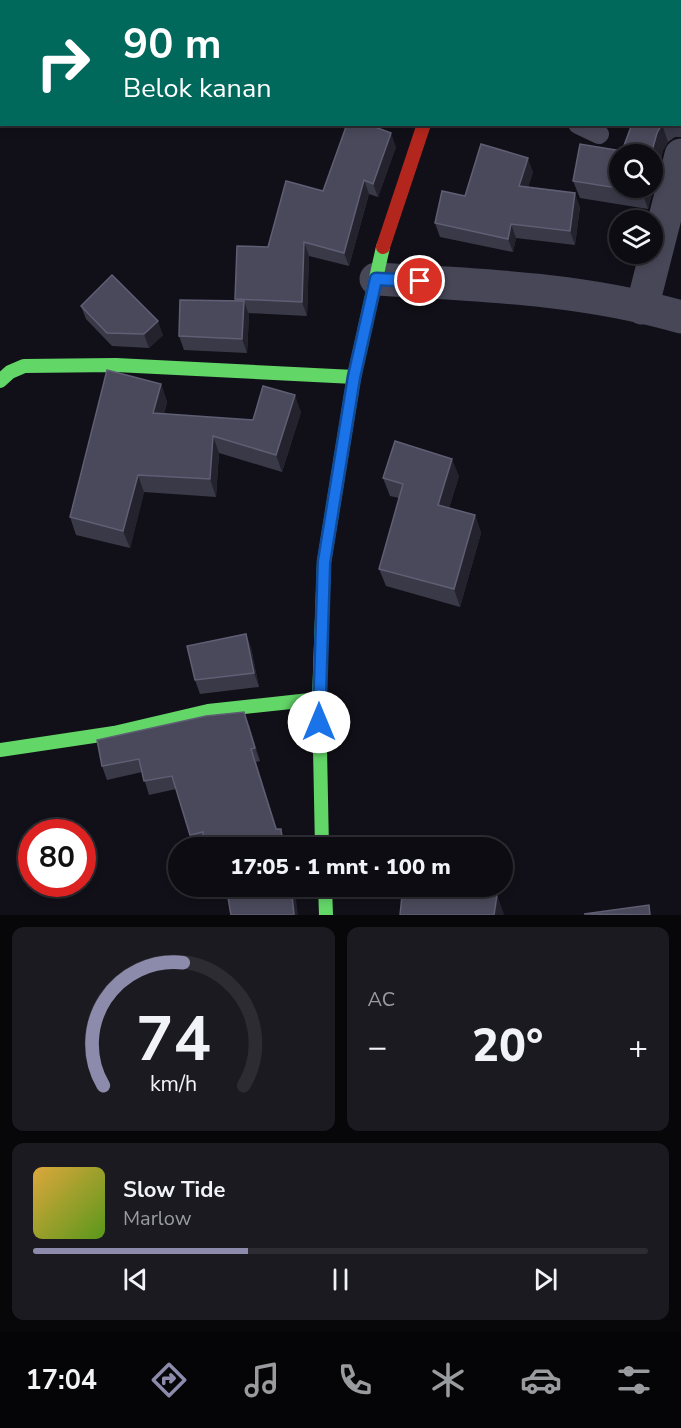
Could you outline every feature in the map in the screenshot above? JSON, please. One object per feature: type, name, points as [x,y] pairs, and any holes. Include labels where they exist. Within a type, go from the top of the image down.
[{"type":"main road","points":[[322,837],[319,699],[324,562],[354,377],[376,279],[398,197],[423,126]]},
{"type":"main road","points":[[0,381],[10,372],[24,366],[104,366],[354,377]]},
{"type":"main road","points":[[0,750],[114,733],[208,711],[319,699]]},
{"type":"main road","points":[[326,897],[327,915]]},
{"type":"street","points":[[642,308],[681,155]]},
{"type":"street","points":[[376,279],[529,288],[586,296],[681,317]]},
{"type":"lane","points":[[582,126],[599,134]]},
{"type":"building","points":[[346,126],[372,126],[391,133],[373,184],[364,180],[344,253],[304,242],[302,302],[235,299],[237,246],[268,247],[286,181],[323,191]]},
{"type":"building","points":[[631,126],[661,126],[654,144],[625,144]]},
{"type":"building","points":[[481,144],[528,158],[519,186],[575,193],[570,231],[511,224],[508,239],[435,223],[442,191],[465,196]]},
{"type":"building","points":[[580,144],[609,149],[609,187],[573,181]]},
{"type":"building","points":[[112,275],[158,321],[144,334],[107,333],[81,306]]},
{"type":"building","points":[[180,300],[244,301],[242,339],[179,336]]},
{"type":"building","points":[[107,370],[161,384],[153,413],[253,420],[263,386],[295,395],[276,455],[213,436],[210,479],[138,475],[123,531],[70,517]]},
{"type":"building","points":[[395,441],[452,459],[438,505],[475,515],[454,589],[379,569],[403,484],[383,478]]},
{"type":"building","points":[[246,634],[254,673],[195,680],[187,646]]},
{"type":"building","points":[[244,712],[255,748],[251,749],[276,829],[281,829],[282,837],[203,837],[203,832],[190,835],[172,776],[144,781],[139,759],[102,766],[97,740],[206,716]]},
{"type":"building","points":[[228,897],[292,897],[294,915],[231,915]]},
{"type":"building","points":[[402,897],[497,897],[494,915],[400,915]]},
{"type":"building","points":[[649,905],[650,915],[584,914]]},
{"type":"traffic: fast","points":[[322,837],[319,699],[324,562],[354,377],[383,247]]},
{"type":"traffic: fast","points":[[0,381],[10,372],[24,366],[116,365],[354,377]]},
{"type":"traffic: fast","points":[[0,750],[114,733],[208,711],[319,699]]},
{"type":"traffic: fast","points":[[325,897],[326,915]]},
{"type":"traffic: jam","points":[[383,247],[423,126]]},
{"type":"route","points":[[319,722],[324,562],[354,377],[376,279],[420,281]]}]
